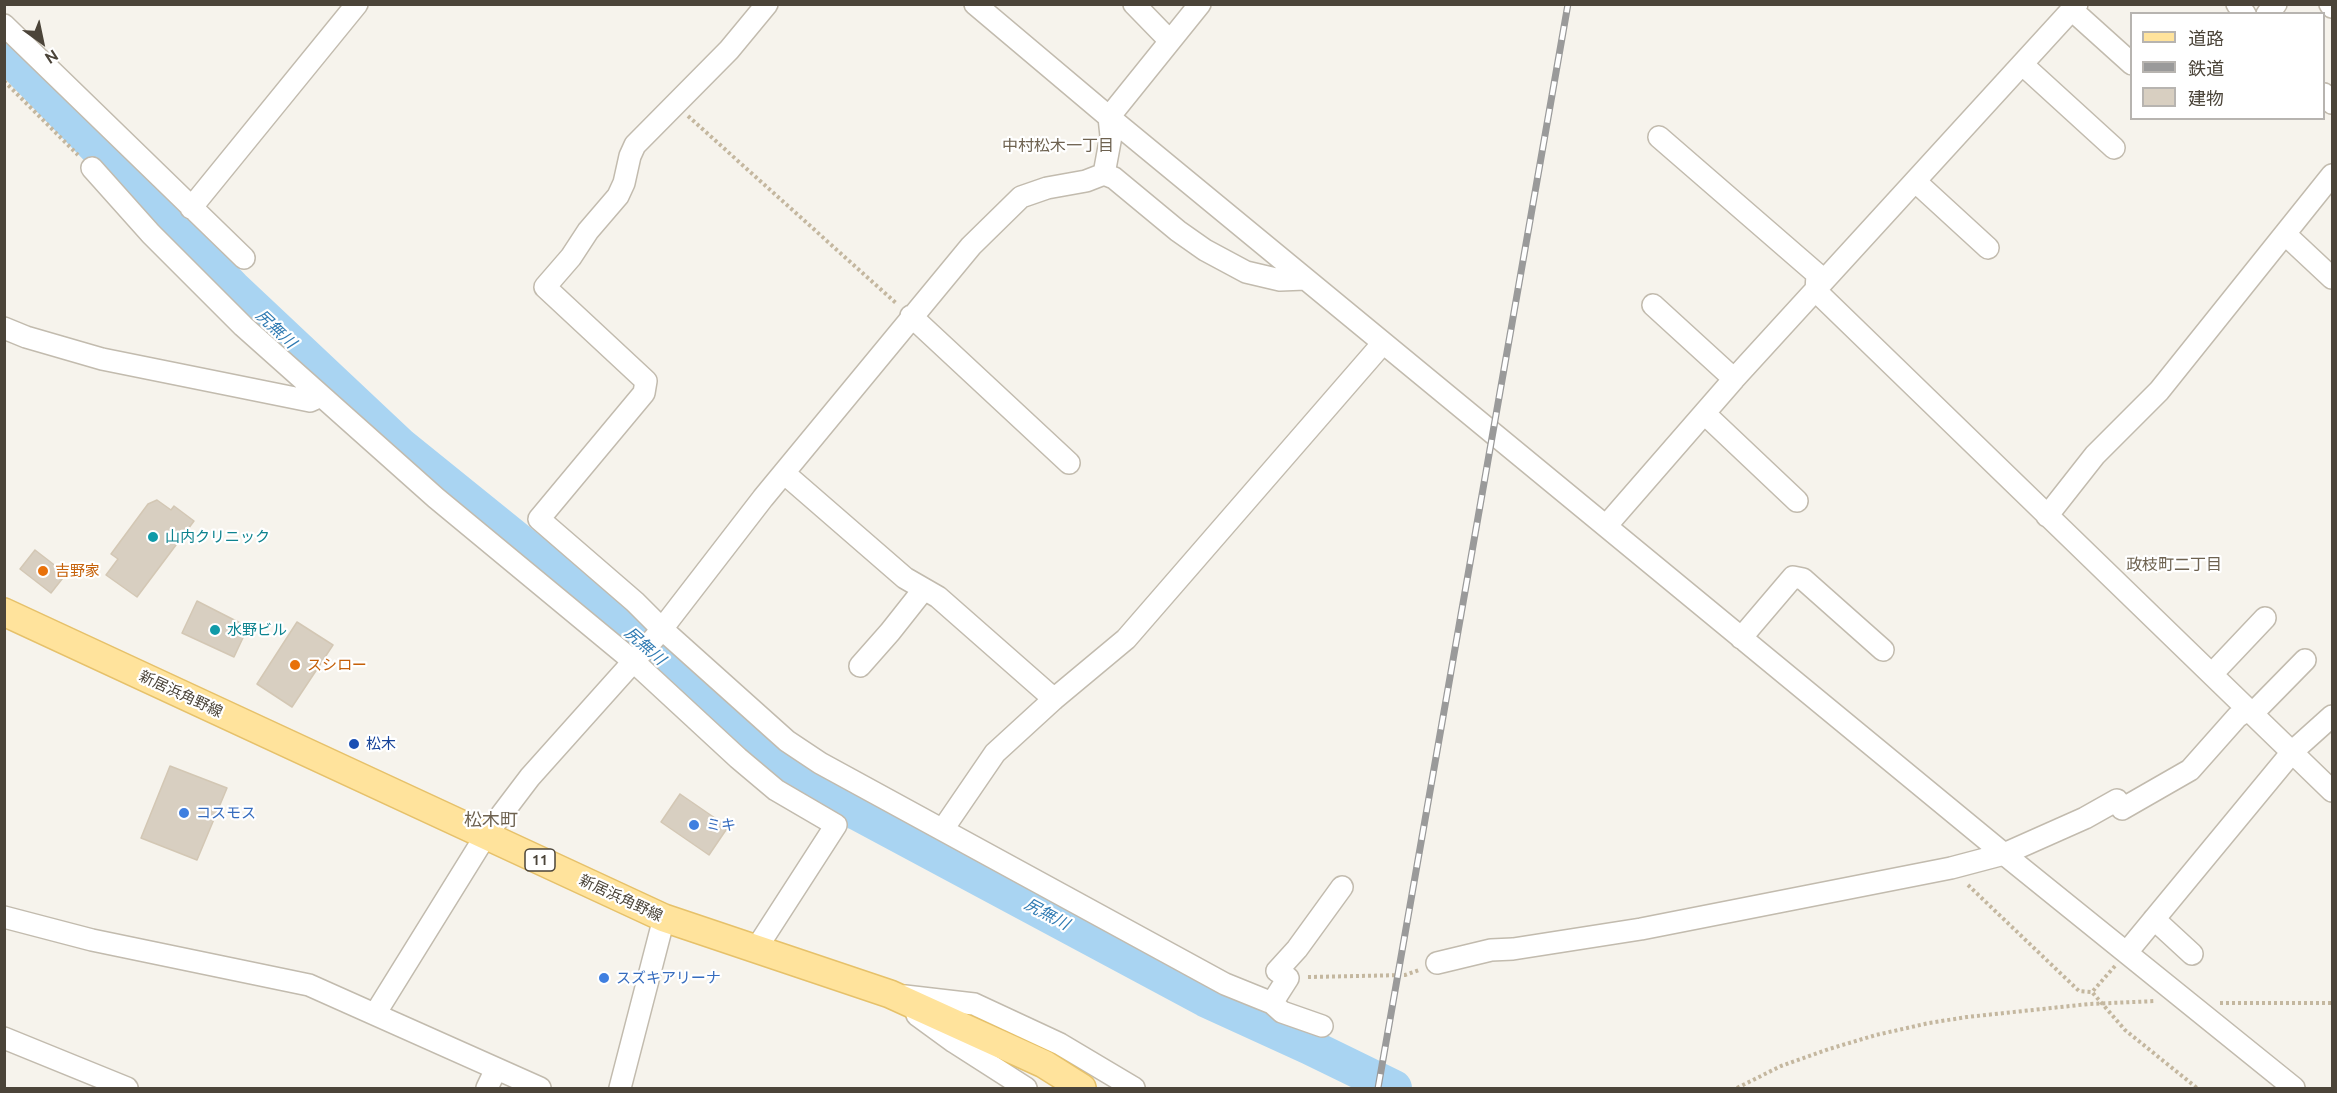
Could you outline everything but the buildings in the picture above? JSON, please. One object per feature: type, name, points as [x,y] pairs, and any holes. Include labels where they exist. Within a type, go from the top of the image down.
[{"type":"main road","name":"新居浜角野線","points":[[4,612],[664,918],[890,994],[1044,1064],[1082,1089]]},
{"type":"street","points":[[191,208],[357,4]]},
{"type":"street","points":[[767,4],[729,50],[635,146],[618,196],[588,231],[571,257],[545,286],[646,381],[644,393],[539,519],[635,602],[660,631],[787,741],[820,763],[1225,984],[1272,1004],[1282,1012],[1322,1026]]},
{"type":"street","points":[[1134,4],[1170,41]]},
{"type":"street","points":[[1104,174],[1111,136],[1109,117],[1200,4]]},
{"type":"street","points":[[975,5],[1383,344],[2294,1089]]},
{"type":"street","points":[[1606,526],[1734,379],[2075,7],[2130,62]]},
{"type":"street","points":[[4,25],[244,258]]},
{"type":"street","points":[[2024,65],[2114,148]]},
{"type":"street","points":[[1659,137],[1817,274],[1816,291],[2332,791]]},
{"type":"street","points":[[92,168],[151,234],[243,326],[321,396],[445,505],[635,659],[738,758],[769,783],[836,825],[756,949]]},
{"type":"street","points":[[375,1014],[486,835],[530,777],[660,631],[784,473],[970,246],[1021,197],[1047,188],[1086,181],[1104,174],[1114,178],[1178,231],[1205,250],[1246,272],[1281,280],[1305,279]]},
{"type":"street","points":[[2047,516],[2095,455],[2159,391],[2332,176]]},
{"type":"street","points":[[1916,182],[1988,248]]},
{"type":"street","points":[[2286,235],[2332,278]]},
{"type":"street","points":[[1653,305],[1734,379]]},
{"type":"street","points":[[911,316],[1069,463]]},
{"type":"street","points":[[4,328],[26,337],[102,359],[310,401],[321,396]]},
{"type":"street","points":[[943,829],[995,753],[1054,699],[1126,639],[1383,344]]},
{"type":"street","points":[[1705,414],[1797,501]]},
{"type":"street","points":[[784,473],[905,578],[939,597],[1054,699]]},
{"type":"street","points":[[1741,638],[1794,578],[1803,579],[1883,650]]},
{"type":"street","points":[[860,666],[924,589]]},
{"type":"street","points":[[2212,674],[2265,618]]},
{"type":"street","points":[[1437,963],[1491,950],[1513,949],[1641,929],[1951,868],[2004,854],[2085,818],[2117,800],[2122,809],[2190,770],[2237,717],[2251,711],[2305,660]]},
{"type":"street","points":[[2127,952],[2293,751],[2332,716]]},
{"type":"street","points":[[1272,1004],[1288,978],[1277,971],[1342,887]]},
{"type":"street","points":[[4,917],[92,940],[309,985],[540,1089]]},
{"type":"street","points":[[620,1089],[664,918]]},
{"type":"street","points":[[2154,919],[2192,954]]},
{"type":"street","points":[[890,994],[954,1042],[1026,1089]]},
{"type":"street","points":[[890,994],[974,1004],[1060,1044],[1134,1089]]},
{"type":"street","points":[[4,1038],[127,1089]]},
{"type":"street","points":[[487,1089],[496,1069]]},
{"type":"path","points":[[4,81],[92,168]]},
{"type":"path","points":[[674,104],[911,316]]},
{"type":"path","points":[[1951,868],[2079,991],[2092,992],[2125,1030],[2197,1089]]},
{"type":"path","points":[[2092,992],[2127,952]]},
{"type":"path","points":[[1288,978],[1406,975],[1437,963]]},
{"type":"path","points":[[1737,1089],[1781,1066],[1875,1035],[1967,1017],[2103,1004],[2185,1000],[2235,1004],[2332,1003]]},
{"type":"waterway","name":"尻無川","points":[[4,52],[233,288],[401,446],[604,610],[785,769],[858,813],[1205,999],[1394,1088]]},
{"type":"railway","points":[[1378,1088],[1568,4]]},
{"type":"place","name":"山内クリニック","points":[[153,537]]},
{"type":"place","name":"吉野家","points":[[43,571]]},
{"type":"place","name":"水野ビル","points":[[215,630]]},
{"type":"place","name":"スシロー","points":[[295,665]]},
{"type":"place","name":"松木","points":[[354,744]]},
{"type":"place","name":"コスモス","points":[[184,813]]},
{"type":"place","name":"ミキ","points":[[694,825]]},
{"type":"place","name":"スズキアリーナ","points":[[604,978]]},
{"type":"district","name":"中村松木一丁目","points":[[1058,146]]},
{"type":"district","name":"政枝町二丁目","points":[[2174,565]]},
{"type":"district","name":"松木町","points":[[491,820]]}]
